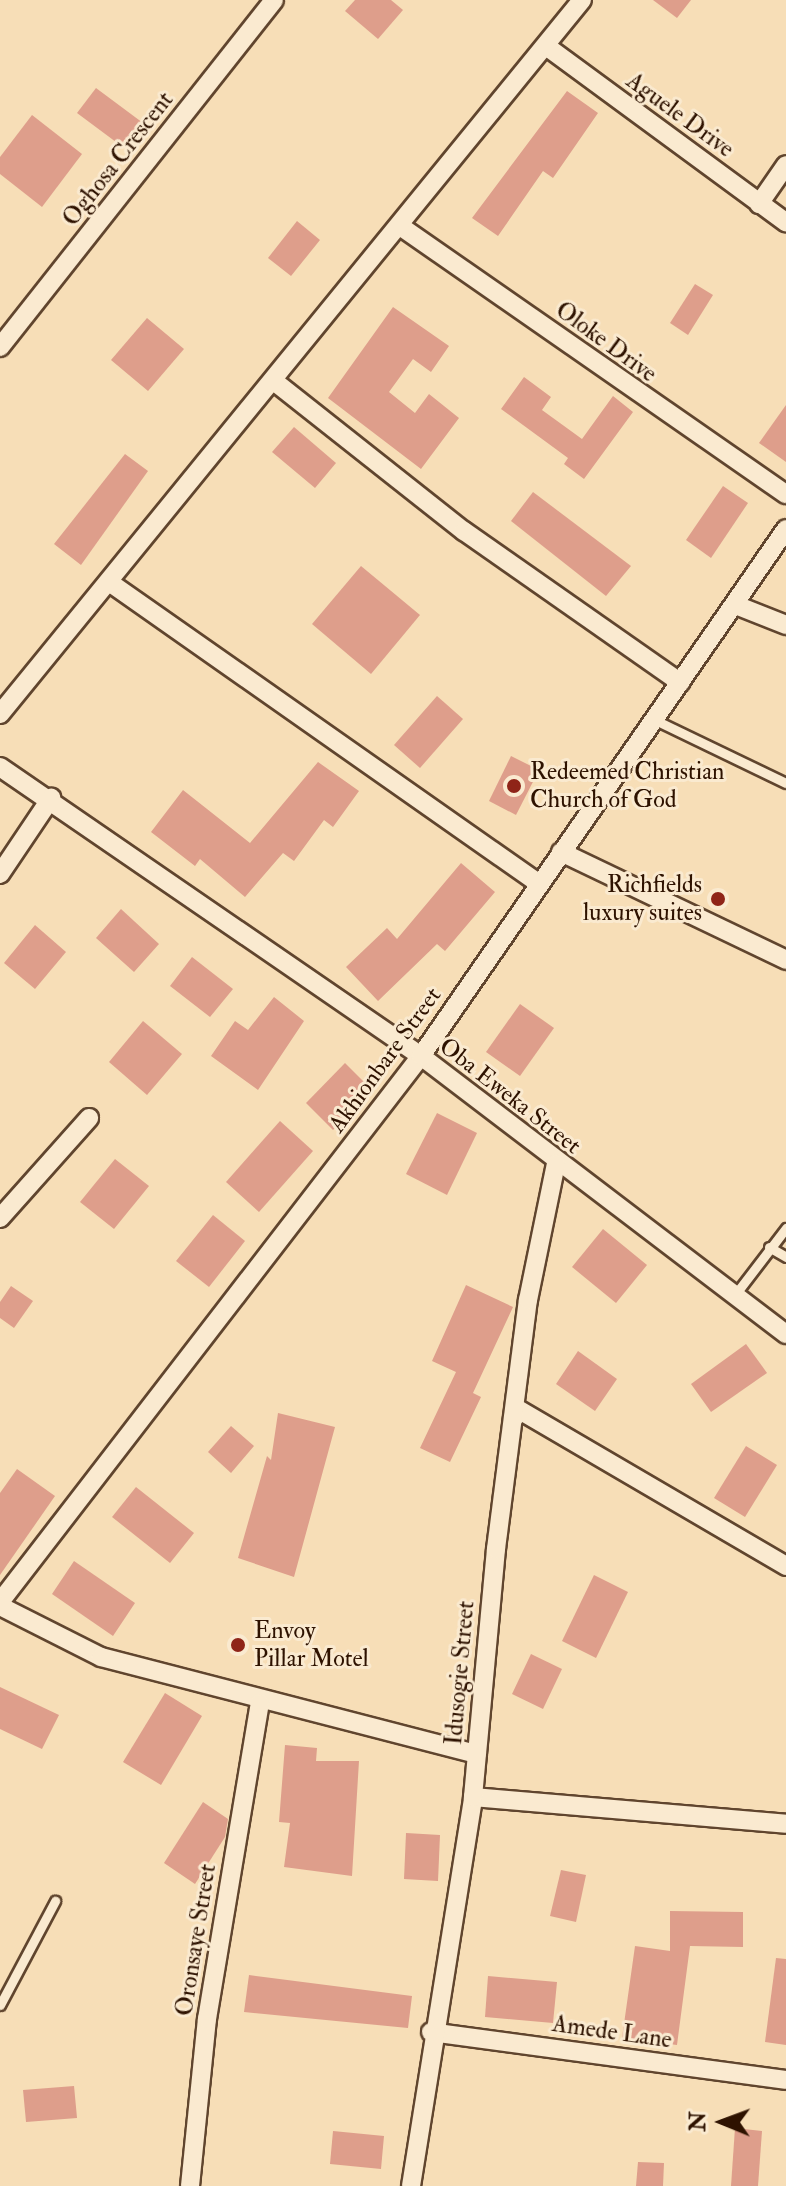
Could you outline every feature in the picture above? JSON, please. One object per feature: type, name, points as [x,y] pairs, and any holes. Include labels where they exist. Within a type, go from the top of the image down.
[{"type":"street","name":"Oghosa Crescent","points":[[0,347],[274,0]]},
{"type":"street","points":[[0,714],[275,382],[582,0]]},
{"type":"street","name":"Aguele Drive","points":[[546,46],[786,222]]},
{"type":"street","points":[[759,204],[786,165]]},
{"type":"street","name":"Oloke Drive","points":[[400,226],[786,494]]},
{"type":"street","points":[[275,382],[464,531],[680,682]]},
{"type":"street","name":"Akhionbare Street","points":[[0,1604],[421,1056],[538,883],[680,682],[738,606],[786,529]]},
{"type":"street","points":[[109,582],[538,883]]},
{"type":"street","points":[[738,606],[786,625]]},
{"type":"street","name":"Oba Eweka Street","points":[[0,767],[51,798],[421,1056],[556,1164],[786,1334]]},
{"type":"street","points":[[0,874],[51,798]]},
{"type":"street","points":[[561,852],[786,960]]},
{"type":"street","points":[[0,1218],[89,1118]]},
{"type":"street","name":"Idusogie Street","points":[[411,2186],[431,2032],[473,1797],[528,1300],[556,1164]]},
{"type":"street","points":[[514,1424],[516,1408],[786,1566]]},
{"type":"street","points":[[0,1604],[101,1657],[260,1703],[477,1754]]},
{"type":"street","name":"Oronsaye Street","points":[[190,2186],[207,2019],[260,1703]]},
{"type":"street","points":[[473,1797],[786,1824]]},
{"type":"street","name":"Amede Lane","points":[[431,2032],[786,2080]]},
{"type":"lane","points":[[655,720],[786,783]]},
{"type":"lane","points":[[734,1296],[786,1228]]},
{"type":"lane","points":[[769,1247],[786,1257]]},
{"type":"lane","points":[[0,2005],[55,1901]]},
{"type":"building","points":[[355,0],[391,0],[403,10],[378,39],[345,11]]},
{"type":"building","points":[[653,0],[691,0],[677,18]]},
{"type":"building","points":[[96,88],[143,123],[124,148],[77,113]]},
{"type":"building","points":[[567,91],[598,113],[553,178],[543,171],[498,236],[472,218]]},
{"type":"building","points":[[32,115],[82,154],[42,207],[0,174],[0,157]]},
{"type":"building","points":[[297,221],[320,240],[291,276],[268,258]]},
{"type":"building","points":[[695,284],[713,295],[688,335],[670,323]]},
{"type":"building","points":[[393,307],[449,346],[431,372],[413,359],[389,392],[415,413],[429,394],[459,418],[421,469],[328,398]]},
{"type":"building","points":[[147,318],[184,349],[148,391],[111,360]]},
{"type":"building","points":[[524,377],[551,397],[542,410],[582,439],[613,396],[633,412],[584,479],[564,464],[568,458],[501,409]]},
{"type":"building","points":[[786,405],[786,462],[759,443]]},
{"type":"building","points":[[294,427],[336,463],[315,488],[272,452]]},
{"type":"building","points":[[125,454],[148,471],[81,565],[54,544]]},
{"type":"building","points":[[723,486],[748,503],[711,558],[686,540]]},
{"type":"building","points":[[533,492],[631,566],[606,596],[511,521]]},
{"type":"building","points":[[361,566],[420,615],[371,674],[312,624]]},
{"type":"building","points":[[437,696],[463,719],[420,768],[394,745]]},
{"type":"building","name":"Redeemed Christian Church of God","points":[[511,756],[539,770],[516,815],[489,801]]},
{"type":"building","points":[[318,762],[359,791],[333,827],[324,820],[294,861],[283,853],[245,897],[200,859],[195,866],[151,832],[183,790],[250,843]]},
{"type":"building","points":[[461,863],[495,892],[445,951],[437,944],[378,1001],[346,967],[387,928],[397,939]]},
{"type":"building","points":[[121,909],[159,944],[134,972],[96,938]]},
{"type":"building","points":[[35,925],[66,952],[35,989],[4,963]]},
{"type":"building","points":[[192,957],[233,989],[210,1017],[170,986]]},
{"type":"building","points":[[274,997],[304,1021],[258,1090],[211,1056],[235,1021],[248,1030]]},
{"type":"building","points":[[520,1004],[554,1028],[520,1076],[486,1052]]},
{"type":"building","points":[[143,1021],[182,1054],[147,1095],[109,1062]]},
{"type":"building","points":[[345,1063],[372,1090],[333,1130],[306,1103]]},
{"type":"building","points":[[437,1113],[477,1133],[447,1195],[406,1174]]},
{"type":"building","points":[[280,1121],[313,1151],[259,1212],[226,1182]]},
{"type":"building","points":[[115,1159],[149,1186],[114,1229],[80,1202]]},
{"type":"building","points":[[213,1215],[245,1241],[209,1287],[176,1261]]},
{"type":"building","points":[[603,1229],[647,1265],[616,1303],[572,1267]]},
{"type":"building","points":[[466,1285],[513,1307],[473,1393],[481,1397],[450,1462],[420,1448],[456,1372],[432,1361]]},
{"type":"building","points":[[11,1286],[33,1301],[14,1328],[0,1318],[0,1302]]},
{"type":"building","points":[[746,1344],[767,1373],[711,1412],[691,1384]]},
{"type":"building","points":[[578,1351],[617,1379],[595,1411],[556,1384]]},
{"type":"building","points":[[278,1413],[335,1427],[294,1577],[238,1558],[267,1456],[271,1460]]},
{"type":"building","points":[[231,1426],[254,1446],[231,1473],[208,1452]]},
{"type":"building","points":[[746,1446],[777,1465],[745,1517],[714,1498]]},
{"type":"building","points":[[17,1469],[55,1496],[0,1575],[0,1493]]},
{"type":"building","points":[[136,1487],[194,1533],[170,1563],[112,1517]]},
{"type":"building","points":[[74,1561],[135,1603],[113,1636],[52,1594]]},
{"type":"building","points":[[594,1575],[628,1592],[596,1658],[562,1641]]},
{"type":"building","points":[[531,1654],[562,1669],[543,1709],[512,1694]]},
{"type":"building","points":[[0,1687],[59,1715],[42,1749],[0,1729]]},
{"type":"building","points":[[165,1693],[202,1716],[161,1785],[123,1762]]},
{"type":"building","points":[[285,1745],[317,1748],[316,1761],[359,1761],[352,1876],[284,1867],[290,1823],[279,1822]]},
{"type":"building","points":[[203,1802],[228,1819],[225,1837],[195,1884],[164,1863]]},
{"type":"building","points":[[406,1833],[440,1835],[438,1881],[404,1879]]},
{"type":"building","points":[[561,1870],[586,1875],[576,1922],[550,1916]]},
{"type":"building","points":[[670,1911],[743,1912],[743,1947],[690,1946],[677,2045],[622,2038],[635,1946],[670,1951]]},
{"type":"building","points":[[776,1958],[786,1959],[786,2045],[765,2042]]},
{"type":"building","points":[[249,1975],[412,1996],[408,2028],[244,2012]]},
{"type":"building","points":[[488,1976],[557,1982],[553,2023],[485,2017]]},
{"type":"building","points":[[74,2086],[77,2118],[26,2122],[23,2090]]},
{"type":"building","points":[[735,2128],[762,2131],[758,2186],[731,2186]]},
{"type":"building","points":[[333,2131],[384,2136],[381,2169],[330,2164]]},
{"type":"building","points":[[638,2162],[664,2163],[663,2186],[636,2186]]},
{"type":"place","name":"Redeemed Christian Church of God","points":[[514,786]]},
{"type":"place","name":"Richfields luxury suites","points":[[718,899]]},
{"type":"place","name":"Envoy Pillar Motel","points":[[238,1645]]}]
